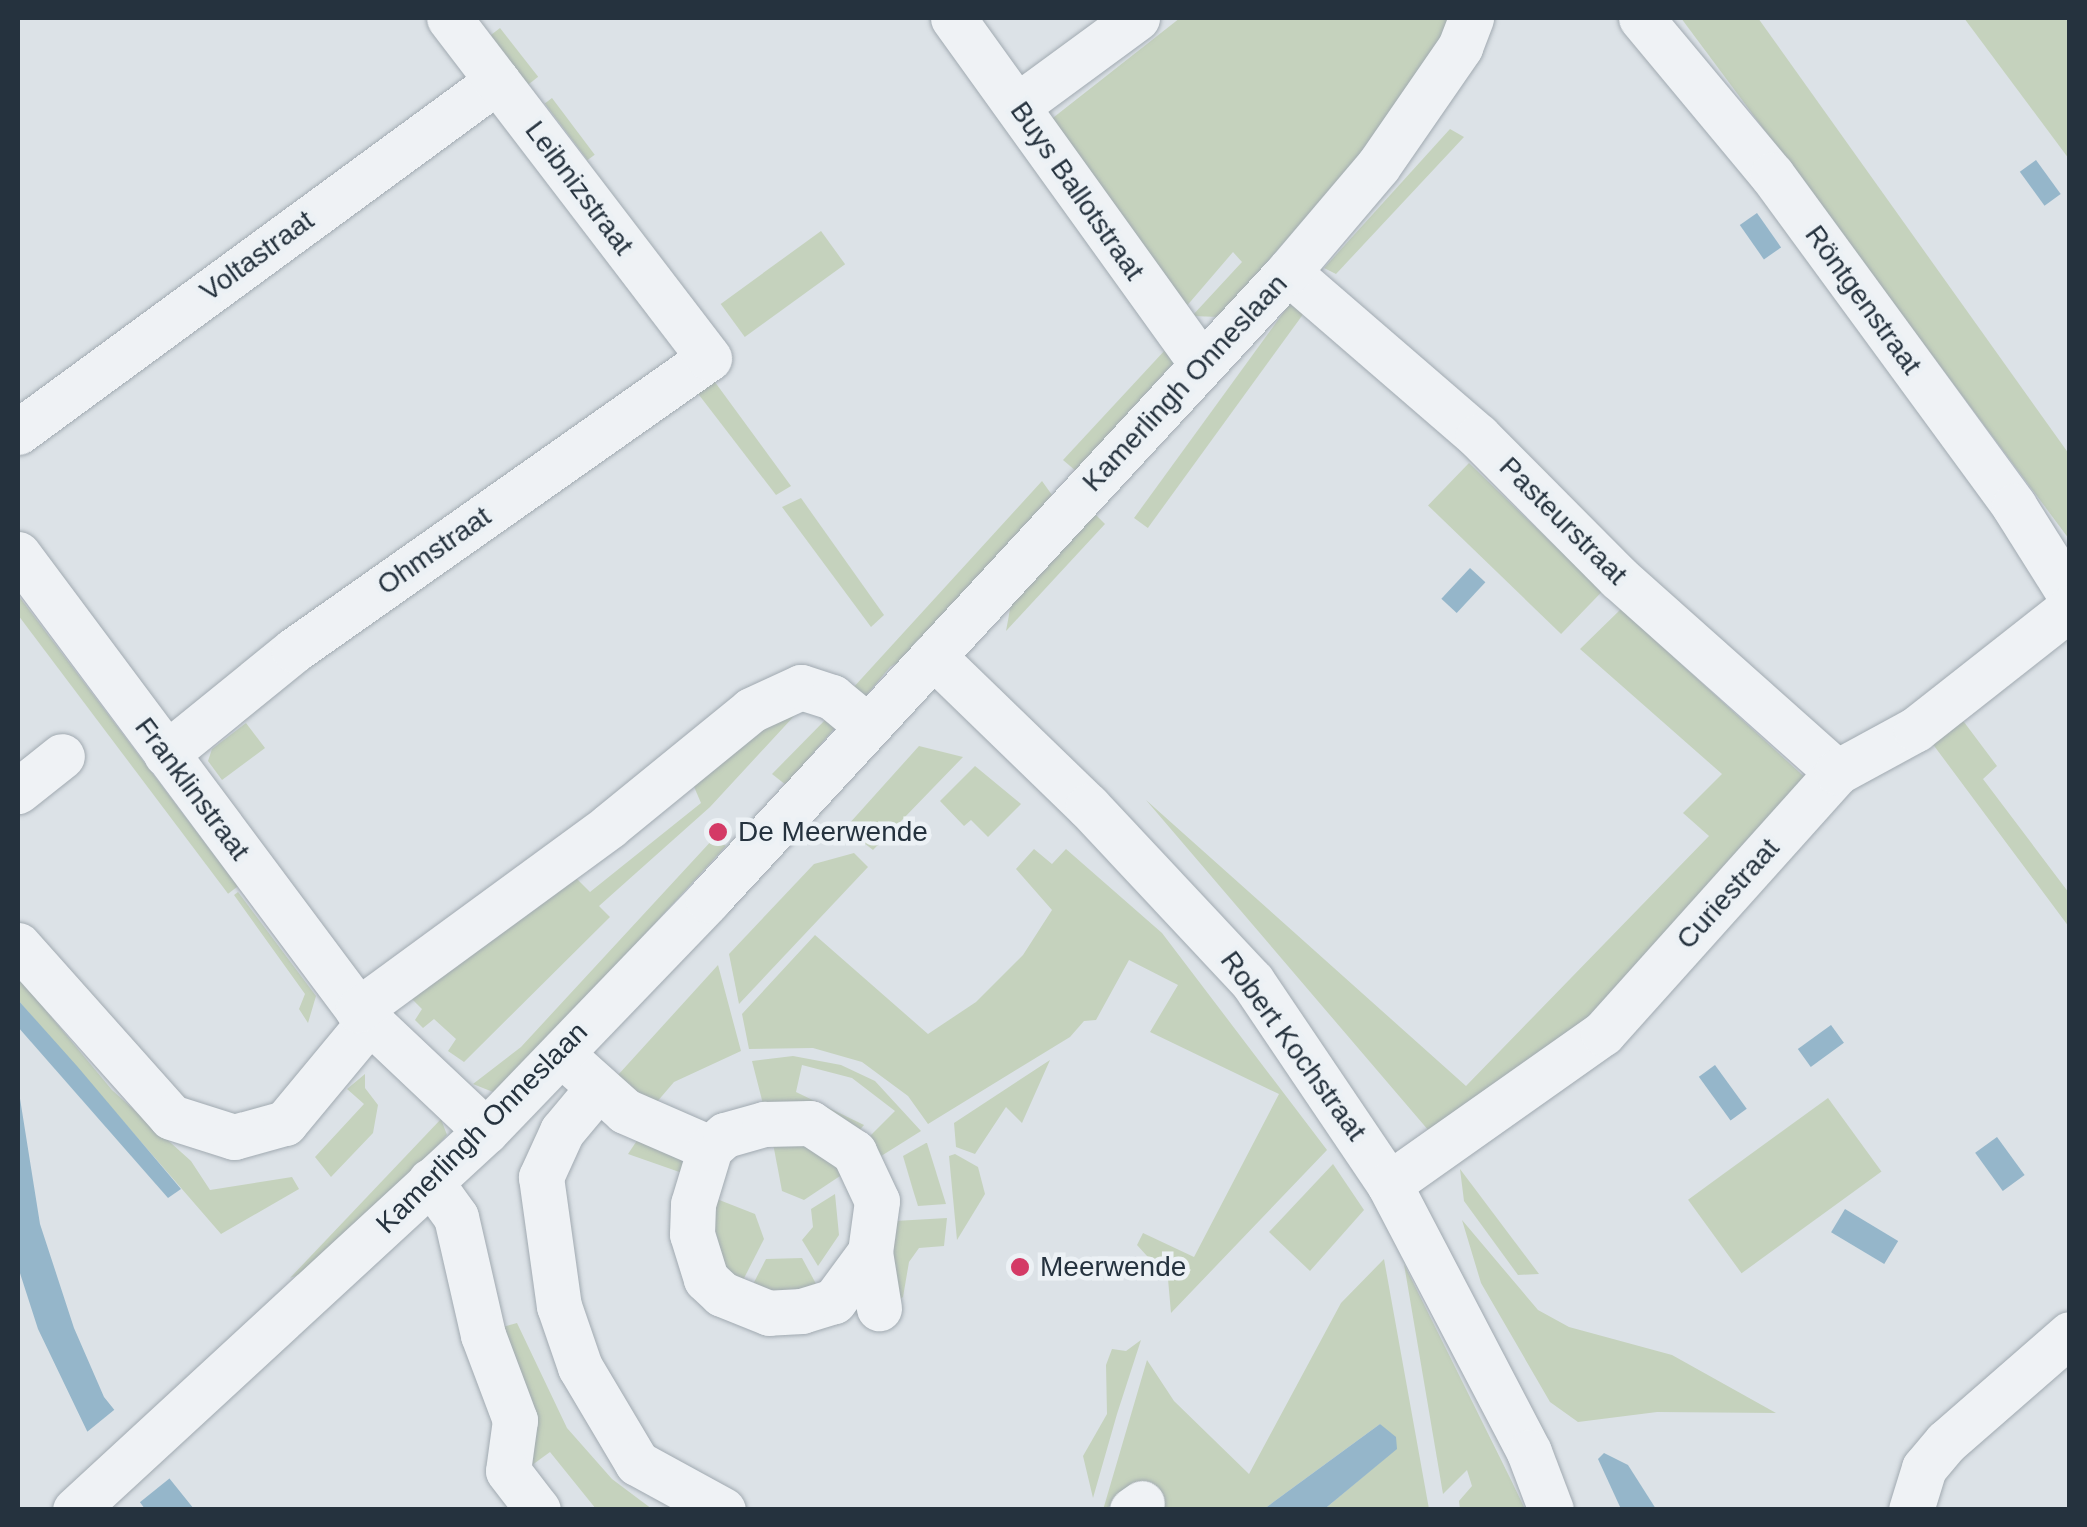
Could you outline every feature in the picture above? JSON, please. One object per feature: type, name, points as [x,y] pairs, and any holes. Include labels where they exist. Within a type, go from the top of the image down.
[{"type":"street","name":"Leibnizstraat","points":[[449,18],[709,358]]},
{"type":"street","name":"Buys Ballotstraat","points":[[953,18],[1202,364]]},
{"type":"street","points":[[1016,106],[1137,18]]},
{"type":"street","name":"Kamerlingh Onneslaan","points":[[84,1502],[486,1130],[868,726],[1288,272],[1378,166],[1460,47],[1471,18]]},
{"type":"street","name":"Röntgenstraat","points":[[1641,18],[1784,191],[2014,506],[2070,594]]},
{"type":"street","name":"Voltastraat","points":[[18,432],[496,80]]},
{"type":"street","name":"Pasteurstraat","points":[[1288,272],[1478,436],[1619,578],[1837,772]]},
{"type":"street","name":"Ohmstraat","points":[[166,754],[294,650],[709,358]]},
{"type":"street","name":"Franklinstraat","points":[[18,554],[363,1016],[486,1130]]},
{"type":"street","name":"Curiestraat","points":[[1389,1184],[1603,1033],[1837,772],[1916,728],[2070,608]]},
{"type":"street","name":"Robert Kochstraat","points":[[933,656],[1088,806],[1252,980],[1389,1184],[1529,1452],[1551,1510]]},
{"type":"street","points":[[18,946],[172,1116],[234,1137],[285,1123],[363,1016],[609,826],[751,710],[801,687],[832,697],[868,726]]},
{"type":"street","points":[[18,792],[62,756]]},
{"type":"street","points":[[560,1053],[625,1111],[710,1148]]},
{"type":"street","points":[[598,1088],[562,1131],[541,1177],[559,1306],[580,1367],[638,1463],[722,1510]]},
{"type":"street","points":[[870,1252],[834,1300],[802,1311],[752,1309],[722,1294],[706,1280],[692,1234],[693,1204],[710,1148],[725,1135],[764,1124],[810,1123],[827,1130],[867,1170],[877,1201],[870,1252],[879,1308]]},
{"type":"street","points":[[430,1181],[456,1217],[483,1335],[515,1420],[508,1471],[538,1510]]},
{"type":"street","points":[[1911,1503],[1946,1442],[2070,1334]]},
{"type":"green space","points":[[1180,18],[1459,18],[1424,83],[1219,317],[1192,316],[1242,262],[1233,252],[1185,308],[1049,121]]},
{"type":"green space","points":[[1681,18],[1758,18],[2069,454],[2069,539]]},
{"type":"green space","points":[[1964,18],[2069,18],[2069,159]]},
{"type":"green space","points":[[500,28],[538,77],[526,87],[487,38]]},
{"type":"green space","points":[[552,98],[595,155],[588,160],[545,103]]},
{"type":"green space","points":[[1450,129],[1464,137],[1336,274],[1324,268]]},
{"type":"green space","points":[[821,231],[845,264],[745,337],[721,304]]},
{"type":"green space","points":[[1291,302],[1305,312],[1148,528],[1134,518]]},
{"type":"green space","points":[[1166,349],[1176,360],[1076,471],[1063,460]]},
{"type":"green space","points":[[712,378],[791,486],[776,495],[696,391]]},
{"type":"green space","points":[[1469,463],[1602,592],[1561,634],[1428,505]]},
{"type":"green space","points":[[1042,481],[1052,495],[916,652],[890,667],[865,697],[852,689]]},
{"type":"green space","points":[[801,498],[884,615],[871,627],[782,507]]},
{"type":"green space","points":[[1094,513],[1105,524],[1006,631],[1011,604]]},
{"type":"green space","points":[[18,595],[238,887],[228,894],[18,615]]},
{"type":"green space","points":[[1621,609],[1810,782],[1595,1015],[1429,1131],[1146,800],[1466,1086],[1709,836],[1683,813],[1722,774],[1580,649]]},
{"type":"green space","points":[[807,702],[710,807],[599,906],[610,917],[464,1062],[448,1051],[456,1039],[434,1019],[423,1028],[415,1020],[422,1009],[409,996],[569,871],[590,892],[701,803],[692,782],[771,719]]},
{"type":"green space","points":[[831,714],[839,723],[786,785],[772,774]]},
{"type":"green space","points":[[1958,714],[1997,766],[1983,779],[2069,893],[2069,927],[1929,739]]},
{"type":"green space","points":[[246,723],[265,748],[222,780],[208,761],[212,749]]},
{"type":"green space","points":[[919,746],[963,757],[873,850],[859,839],[830,845]]},
{"type":"green space","points":[[975,766],[1021,804],[988,837],[971,820],[964,826],[940,801]]},
{"type":"green space","points":[[714,838],[726,846],[498,1094],[473,1084],[521,1047]]},
{"type":"green space","points":[[1034,849],[1052,864],[1066,849],[1162,933],[1327,1150],[1171,1313],[1168,1279],[1137,1245],[1143,1233],[1194,1257],[1279,1094],[1150,1032],[1178,985],[1129,960],[1096,1020],[1084,1021],[1070,1037],[928,1124],[908,1096],[862,1062],[813,1048],[749,1049],[742,1014],[815,935],[928,1034],[976,1002],[1023,955],[1052,910],[1016,869]]},
{"type":"green space","points":[[854,853],[868,867],[739,1004],[729,954],[814,864]]},
{"type":"green space","points":[[238,892],[316,996],[308,1023],[299,1009],[305,994],[234,895]]},
{"type":"green space","points":[[718,965],[741,1051],[674,1082],[650,1110],[618,1075]]},
{"type":"green space","points":[[18,977],[112,1090],[191,1161],[210,1190],[292,1177],[299,1189],[221,1234],[18,1000]]},
{"type":"green space","points":[[793,1056],[841,1065],[875,1081],[921,1131],[878,1158],[866,1140],[895,1111],[852,1078],[802,1065],[796,1092],[864,1125],[857,1133],[764,1108],[752,1061]]},
{"type":"green space","points":[[1050,1060],[1022,1123],[1006,1107],[975,1154],[956,1147],[954,1123]]},
{"type":"green space","points":[[365,1074],[365,1088],[378,1105],[373,1133],[331,1177],[315,1157],[364,1104],[347,1089]]},
{"type":"green space","points":[[1828,1098],[1881,1172],[1742,1273],[1688,1200]]},
{"type":"green space","points":[[441,1119],[447,1135],[414,1171],[310,1271],[290,1278]]},
{"type":"green space","points":[[642,1133],[688,1159],[688,1175],[628,1154]]},
{"type":"green space","points":[[772,1138],[809,1141],[849,1170],[804,1200],[782,1191]]},
{"type":"green space","points":[[927,1143],[946,1204],[918,1206],[903,1156]]},
{"type":"green space","points":[[955,1154],[978,1167],[985,1194],[957,1240],[949,1156]]},
{"type":"green space","points":[[1333,1164],[1364,1210],[1310,1271],[1269,1232]]},
{"type":"green space","points":[[1460,1169],[1539,1274],[1518,1275],[1464,1201]]},
{"type":"green space","points":[[704,1194],[755,1214],[764,1239],[739,1288],[716,1269]]},
{"type":"green space","points":[[835,1194],[839,1235],[818,1266],[802,1240],[813,1227],[811,1209]]},
{"type":"green space","points":[[947,1218],[944,1246],[919,1248],[909,1262],[903,1297],[891,1306],[895,1221]]},
{"type":"green space","points":[[1462,1220],[1538,1310],[1569,1327],[1672,1355],[1776,1413],[1657,1412],[1578,1422],[1550,1402],[1481,1283]]},
{"type":"green space","points":[[802,1258],[821,1293],[748,1294],[766,1259]]},
{"type":"green space","points":[[1384,1259],[1429,1509],[1327,1507],[1396,1449],[1380,1424],[1264,1509],[1155,1509],[1143,1486],[1103,1510],[1147,1360],[1174,1401],[1249,1474],[1341,1303]]},
{"type":"green space","points":[[1404,1264],[1525,1509],[1460,1509],[1459,1501],[1472,1486],[1467,1470],[1443,1494]]},
{"type":"green space","points":[[517,1323],[567,1428],[612,1479],[652,1509],[596,1509],[550,1452],[528,1468],[536,1418],[499,1328]]},
{"type":"green space","points":[[1141,1340],[1093,1498],[1083,1456],[1107,1414],[1106,1365],[1112,1349],[1126,1351]]},
{"type":"water","points":[[2036,160],[2061,194],[2045,206],[2020,172]]},
{"type":"water","points":[[1757,213],[1781,247],[1764,259],[1740,225]]},
{"type":"water","points":[[1470,568],[1485,582],[1457,613],[1441,599]]},
{"type":"water","points":[[18,1000],[181,1189],[168,1198],[18,1027]]},
{"type":"water","points":[[1831,1025],[1844,1043],[1811,1067],[1798,1049]]},
{"type":"water","points":[[1715,1065],[1747,1109],[1731,1120],[1699,1077]]},
{"type":"water","points":[[18,1086],[40,1224],[74,1328],[104,1397],[194,1509],[145,1509],[87,1431],[38,1329],[18,1267]]},
{"type":"water","points":[[1997,1137],[2025,1175],[2003,1191],[1975,1153]]},
{"type":"water","points":[[1845,1209],[1898,1241],[1884,1264],[1831,1232]]},
{"type":"water","points":[[1380,1424],[1396,1437],[1397,1449],[1327,1507],[1264,1509]]},
{"type":"water","points":[[1604,1453],[1628,1465],[1656,1509],[1621,1509],[1598,1459]]},
{"type":"pier","points":[[119,1406],[174,1474],[139,1503],[83,1435]]},
{"type":"place","name":"De Meerwende","points":[[718,832]]},
{"type":"place","name":"Meerwende","points":[[1020,1267]]}]
